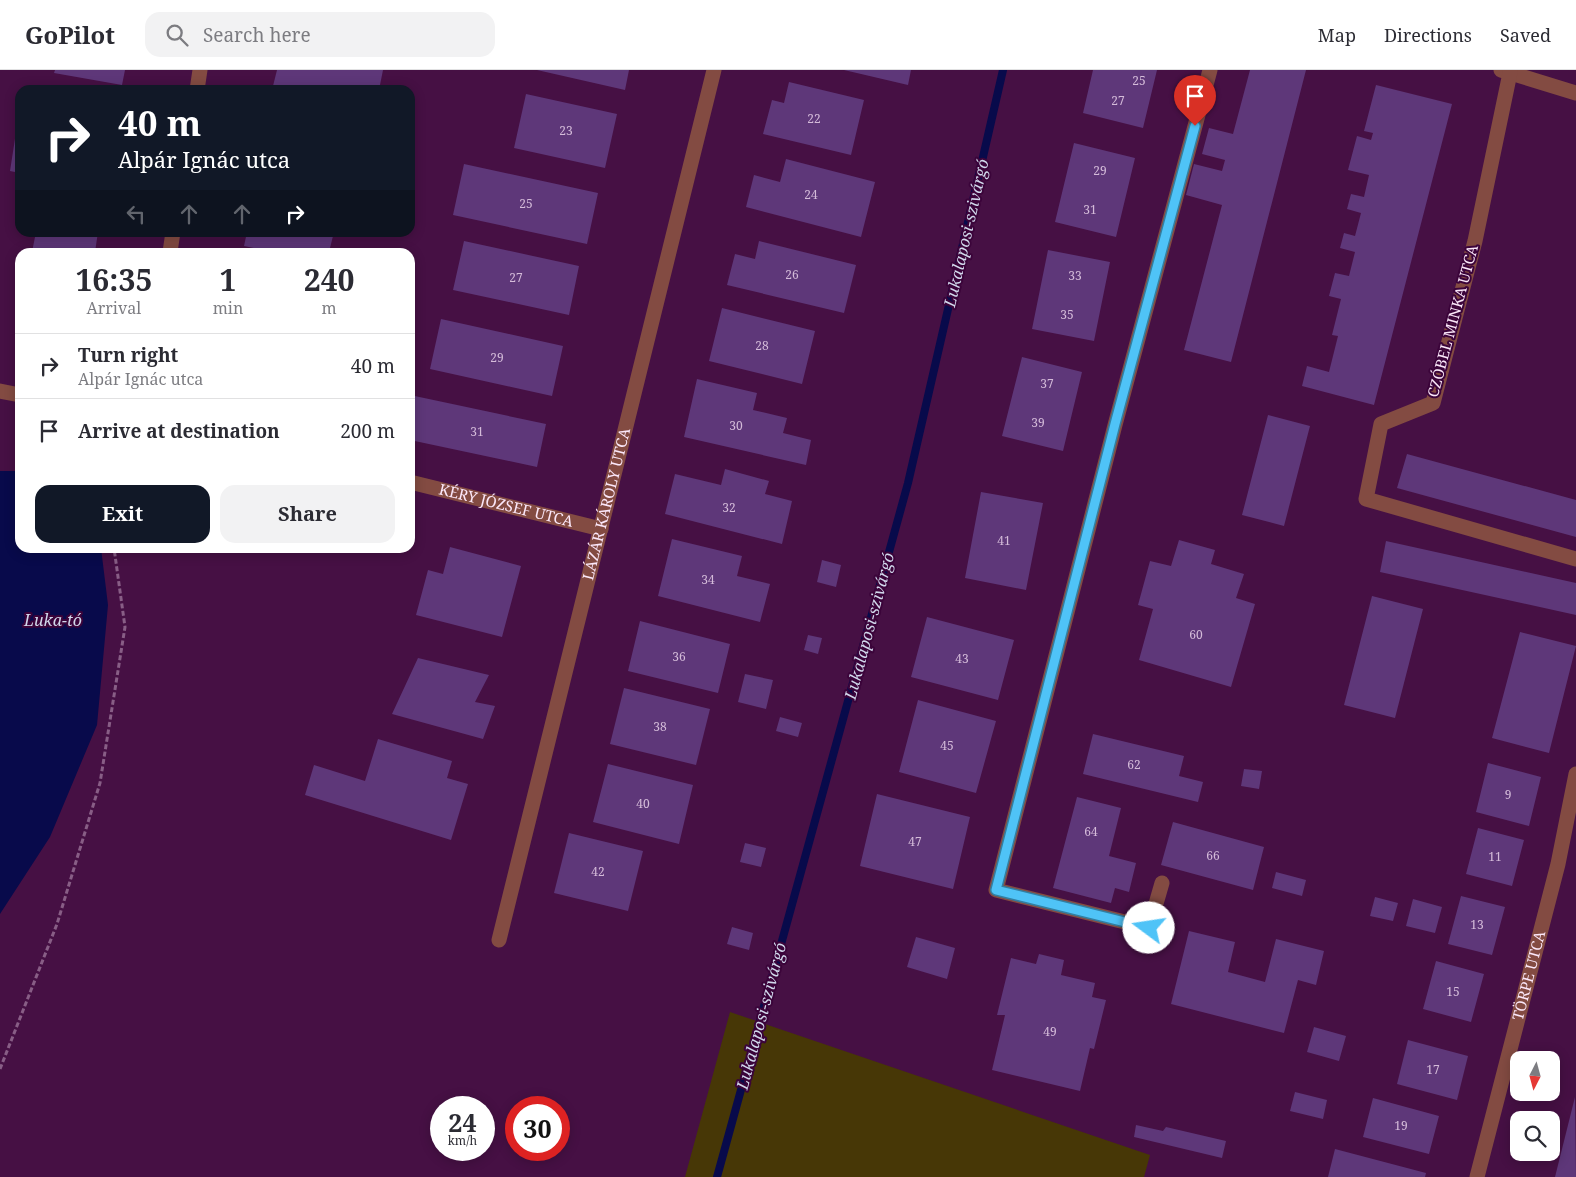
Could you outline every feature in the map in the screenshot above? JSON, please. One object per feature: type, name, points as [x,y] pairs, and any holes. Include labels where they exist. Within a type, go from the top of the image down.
[{"type":"street","points":[[198,85],[200,70]]},
{"type":"street","name":"LÁZÁR KÁROLY UTCA","points":[[500,940],[714,70]]},
{"type":"street","points":[[1162,884],[1149,928],[996,890],[1112,434],[1210,70]]},
{"type":"street","points":[[1506,71],[1576,93]]},
{"type":"street","name":"CZÓBEL MINKA UTCA","points":[[1506,71],[1475,241],[1433,403],[1381,424],[1366,499],[1576,559]]},
{"type":"street","points":[[0,392],[15,394]]},
{"type":"street","name":"KÉRY JÓZSEF UTCA","points":[[415,483],[601,529]]},
{"type":"street","name":"TÖRPE UTCA","points":[[1477,1177],[1558,864],[1576,774]]},
{"type":"path","points":[[0,1070],[57,924],[100,783],[125,627],[115,553]]},
{"type":"shaded area","points":[[730,1012],[1150,1155],[1144,1177],[685,1177]]},
{"type":"water","name":"Luka-tó","points":[[0,471],[15,471],[15,553],[102,553],[108,605],[97,725],[50,837],[0,914]]},
{"type":"building","points":[[55,70],[125,70],[122,85],[54,73]]},
{"type":"building","points":[[277,70],[383,70],[380,85],[273,85]]},
{"type":"building","points":[[537,70],[629,70],[625,90]]},
{"type":"building","points":[[844,70],[911,70],[908,85]]},
{"type":"building","points":[[1093,70],[1157,70],[1143,128],[1083,113]]},
{"type":"building","points":[[1250,70],[1306,70],[1231,362],[1184,350],[1222,205],[1186,195],[1194,164],[1222,171],[1225,160],[1202,154],[1209,128],[1233,134]]},
{"type":"building","points":[[789,82],[864,100],[851,155],[763,134],[772,100],[784,103]]},
{"type":"building","points":[[1376,85],[1452,104],[1374,405],[1302,386],[1307,366],[1329,372],[1338,336],[1332,335],[1341,299],[1329,296],[1335,273],[1349,276],[1355,252],[1340,248],[1344,233],[1355,236],[1361,213],[1347,209],[1351,194],[1364,197],[1369,175],[1348,170],[1357,136],[1371,140],[1373,133],[1364,131]]},
{"type":"building","points":[[526,94],[617,114],[605,168],[514,148]]},
{"type":"building","points":[[15,139],[15,172],[10,171]]},
{"type":"building","points":[[1074,143],[1135,158],[1116,237],[1055,222]]},
{"type":"building","points":[[786,159],[875,182],[861,237],[746,207],[754,175],[780,182]]},
{"type":"building","points":[[464,164],[598,193],[587,244],[453,215]]},
{"type":"building","points":[[35,237],[97,237],[96,248],[33,248]]},
{"type":"building","points":[[246,237],[333,237],[330,248],[254,248],[244,246]]},
{"type":"building","points":[[464,241],[579,266],[569,315],[453,290]]},
{"type":"building","points":[[759,241],[856,265],[844,313],[727,285],[735,254],[755,259]]},
{"type":"building","points":[[1048,250],[1110,262],[1094,341],[1032,329]]},
{"type":"building","points":[[722,308],[815,331],[802,384],[709,361]]},
{"type":"building","points":[[441,319],[563,346],[552,396],[430,369]]},
{"type":"building","points":[[1022,357],[1082,372],[1063,451],[1002,436]]},
{"type":"building","points":[[697,379],[757,393],[753,410],[787,418],[783,433],[811,440],[806,465],[684,437]]},
{"type":"building","points":[[415,396],[546,424],[537,467],[415,441]]},
{"type":"building","points":[[1268,415],[1310,426],[1284,526],[1242,515]]},
{"type":"building","points":[[1407,454],[1576,500],[1576,537],[1397,488]]},
{"type":"building","points":[[725,469],[769,481],[765,494],[792,501],[782,544],[665,514],[675,474],[721,485]]},
{"type":"building","points":[[981,492],[1043,503],[1026,590],[965,578]]},
{"type":"building","points":[[672,539],[742,556],[737,576],[770,584],[760,622],[658,596]]},
{"type":"building","points":[[1179,540],[1215,550],[1211,564],[1244,574],[1236,598],[1255,604],[1231,687],[1139,660],[1153,609],[1138,605],[1150,561],[1171,566]]},
{"type":"building","points":[[1386,541],[1576,583],[1576,615],[1380,572]]},
{"type":"building","points":[[450,547],[521,566],[502,637],[416,615],[428,570],[443,574]]},
{"type":"building","points":[[822,560],[841,565],[836,587],[817,582]]},
{"type":"building","points":[[1372,596],[1423,609],[1395,718],[1344,705]]},
{"type":"building","points":[[927,617],[1014,640],[998,700],[911,677]]},
{"type":"building","points":[[640,621],[730,644],[718,693],[628,671]]},
{"type":"building","points":[[1520,632],[1576,646],[1549,753],[1492,738]]},
{"type":"building","points":[[808,635],[822,638],[818,654],[804,650]]},
{"type":"building","points":[[418,658],[489,675],[475,702],[495,706],[483,739],[392,714]]},
{"type":"building","points":[[745,674],[773,680],[766,709],[738,702]]},
{"type":"building","points":[[624,688],[710,709],[696,765],[610,744]]},
{"type":"building","points":[[918,700],[996,721],[976,793],[899,772]]},
{"type":"building","points":[[780,717],[802,723],[798,737],[776,731]]},
{"type":"building","points":[[1093,734],[1184,756],[1179,776],[1203,782],[1198,802],[1083,774]]},
{"type":"building","points":[[378,739],[452,761],[447,778],[468,784],[451,840],[305,795],[314,765],[365,781]]},
{"type":"building","points":[[1488,763],[1541,777],[1529,826],[1476,812]]},
{"type":"building","points":[[608,764],[693,785],[679,844],[593,822]]},
{"type":"building","points":[[1244,769],[1262,771],[1259,789],[1241,786]]},
{"type":"building","points":[[877,794],[970,817],[953,889],[860,866]]},
{"type":"building","points":[[1077,797],[1121,808],[1109,856],[1136,863],[1129,892],[1115,888],[1111,903],[1053,888]]},
{"type":"building","points":[[1173,822],[1264,847],[1253,890],[1161,865]]},
{"type":"building","points":[[1478,828],[1524,840],[1512,886],[1466,874]]},
{"type":"building","points":[[569,833],[643,851],[628,911],[554,893]]},
{"type":"building","points":[[745,843],[766,848],[761,867],[740,862]]},
{"type":"building","points":[[1276,872],[1306,880],[1302,896],[1272,888]]},
{"type":"building","points":[[1461,896],[1505,907],[1492,955],[1448,944]]},
{"type":"building","points":[[1375,897],[1398,903],[1393,921],[1370,916]]},
{"type":"building","points":[[1413,899],[1442,907],[1435,933],[1406,926]]},
{"type":"building","points":[[732,927],[753,933],[749,950],[727,944]]},
{"type":"building","points":[[1189,931],[1235,942],[1228,972],[1265,982],[1276,939],[1324,951],[1316,985],[1298,980],[1284,1033],[1171,1004]]},
{"type":"building","points":[[916,937],[955,948],[947,979],[907,967]]},
{"type":"building","points":[[1039,954],[1064,960],[1061,975],[1095,983],[1092,997],[1106,1000],[1094,1049],[1090,1048],[1080,1091],[992,1070],[1005,1015],[997,1015],[1011,958],[1036,964]]},
{"type":"building","points":[[1436,961],[1484,974],[1471,1022],[1423,1009]]},
{"type":"building","points":[[1314,1027],[1346,1036],[1339,1061],[1307,1052]]},
{"type":"building","points":[[1408,1040],[1468,1056],[1457,1100],[1397,1084]]},
{"type":"building","points":[[1295,1092],[1327,1100],[1323,1119],[1290,1111]]},
{"type":"building","points":[[1575,1097],[1576,1177],[1555,1177]]},
{"type":"building","points":[[1373,1098],[1439,1116],[1429,1154],[1363,1137]]},
{"type":"building","points":[[1136,1125],[1163,1131],[1166,1127],[1226,1141],[1222,1158],[1134,1137]]},
{"type":"building","points":[[1335,1149],[1426,1173],[1425,1177],[1328,1177]]},
{"type":"waterway","name":"Lukalaposi-szivárgó","points":[[717,1177],[908,483],[1003,70]]},
{"type":"route","points":[[1149,928],[996,890],[1115,424],[1195,126]]}]
